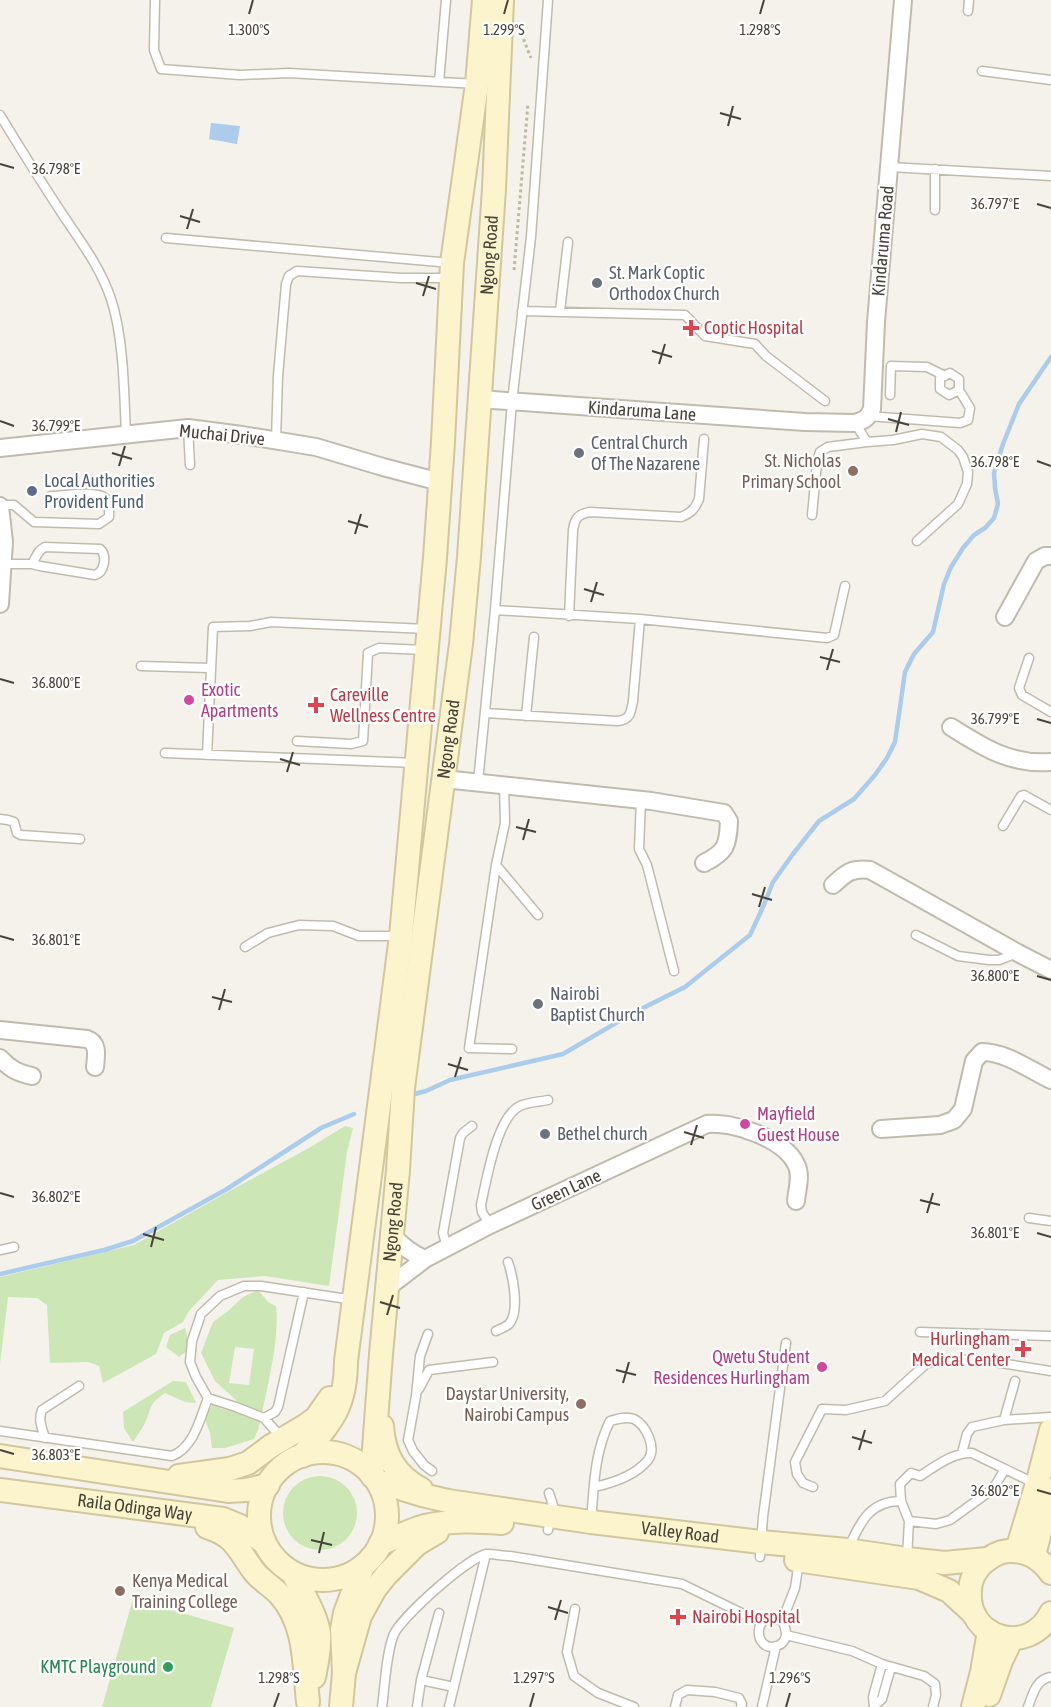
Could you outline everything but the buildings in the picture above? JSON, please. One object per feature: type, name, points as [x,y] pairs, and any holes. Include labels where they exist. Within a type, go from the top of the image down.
[{"type":"main road","name":"Ngong Road","points":[[374,1478],[401,1115],[392,1087],[401,936],[435,558],[452,278],[477,84],[484,0]]},
{"type":"main road","name":"Ngong Road","points":[[302,1456],[334,1416],[346,1382],[346,1361],[378,1115],[392,1087],[444,779],[469,557],[494,189],[502,0]]},
{"type":"main road","points":[[452,278],[475,273],[481,276],[487,286]]},
{"type":"main road","points":[[435,558],[438,573],[445,578],[451,578],[460,573],[469,557]]},
{"type":"main road","points":[[151,1480],[230,1469],[248,1463],[305,1426],[322,1410],[330,1398],[346,1361]]},
{"type":"main road","points":[[379,1389],[383,1440],[393,1465],[402,1477],[440,1499]]},
{"type":"main road","points":[[1051,1430],[1044,1487],[1025,1553],[1044,1563],[1051,1573]]},
{"type":"main road","points":[[323,1452],[344,1455],[362,1465],[374,1478],[385,1500],[387,1521],[380,1544],[370,1560],[354,1573],[334,1580],[313,1580],[293,1573],[276,1560],[264,1543],[259,1522],[261,1501],[268,1485],[284,1466],[302,1456],[323,1452]]},
{"type":"main road","name":"Raila Odinga Way","points":[[0,1456],[228,1491],[268,1485]]},
{"type":"main road","name":"Valley Road","points":[[374,1478],[422,1495],[549,1524],[760,1550],[845,1558],[907,1559],[945,1563],[987,1559],[1001,1552],[1025,1553]]},
{"type":"main road","name":"Raila Odinga Way","points":[[0,1490],[223,1520],[240,1526],[264,1543]]},
{"type":"main road","points":[[167,1513],[220,1531],[230,1538],[255,1573],[280,1595],[297,1623],[301,1639],[308,1704]]},
{"type":"main road","points":[[340,1707],[344,1673],[360,1617],[375,1589],[417,1544],[456,1521]]},
{"type":"main road","name":"Valley Road","points":[[380,1544],[423,1526],[456,1521],[549,1524],[591,1522],[760,1550]]},
{"type":"main road","name":"Valley Road","points":[[845,1558],[919,1578],[949,1591],[989,1631]]},
{"type":"main road","points":[[974,1614],[969,1600],[970,1584],[976,1570],[987,1559]]},
{"type":"main road","points":[[344,1673],[342,1630],[345,1612],[363,1566]]},
{"type":"main road","points":[[293,1573],[314,1617],[319,1634],[317,1661],[308,1704]]},
{"type":"main road","points":[[973,1707],[989,1631],[1004,1638],[1012,1638],[1031,1635],[1047,1625]]},
{"type":"main road","points":[[984,1707],[1001,1660],[1012,1638]]},
{"type":"street","name":"Kindaruma Road","points":[[861,420],[872,409],[876,322],[903,0]]},
{"type":"street","name":"Kindaruma Lane","points":[[479,399],[805,422],[861,420]]},
{"type":"street","name":"Muchai Drive","points":[[0,448],[188,428],[316,447],[383,468],[440,482]]},
{"type":"street","points":[[0,506],[4,542],[0,603]]},
{"type":"street","points":[[1005,617],[1036,561],[1045,556],[1051,556]]},
{"type":"street","points":[[951,727],[981,746],[1015,760],[1036,763],[1051,762]]},
{"type":"street","points":[[444,779],[641,800],[724,813],[729,821],[728,841],[718,856],[704,863]]},
{"type":"street","points":[[833,885],[846,873],[858,869],[870,870],[1051,970]]},
{"type":"street","points":[[0,1030],[93,1041],[96,1046],[95,1067]]},
{"type":"street","points":[[881,1129],[940,1125],[954,1120],[963,1109],[974,1061],[982,1052],[992,1052],[1051,1080]]},
{"type":"street","points":[[0,1058],[8,1067],[19,1073],[33,1076]]},
{"type":"street","name":"Green Lane","points":[[387,1288],[426,1258],[447,1247],[707,1124],[718,1122],[729,1125],[769,1138],[779,1144],[793,1159],[799,1173],[796,1201]]},
{"type":"street","points":[[392,1235],[402,1246],[417,1256],[426,1258]]},
{"type":"lane","points":[[155,0],[154,51],[161,69],[240,75],[289,73],[477,84]]},
{"type":"lane","points":[[439,82],[446,0]]},
{"type":"lane","points":[[478,782],[512,402],[531,237],[548,0]]},
{"type":"lane","points":[[968,11],[969,0]]},
{"type":"lane","points":[[982,71],[1051,80]]},
{"type":"lane","points":[[0,115],[94,261],[111,300],[117,324],[123,376],[126,435]]},
{"type":"lane","points":[[890,167],[1051,176]]},
{"type":"lane","points":[[935,169],[935,210]]},
{"type":"lane","points":[[166,238],[452,278]]},
{"type":"lane","points":[[560,311],[567,242]]},
{"type":"lane","points":[[276,440],[279,365],[286,284],[289,276],[297,271],[402,278],[452,278]]},
{"type":"lane","points":[[522,311],[685,315],[705,336],[755,344],[766,356],[825,401]]},
{"type":"lane","points":[[890,395],[891,366],[927,367],[945,376]]},
{"type":"lane","points":[[867,442],[861,420],[960,423],[968,420],[970,408],[959,390],[959,379],[950,373],[940,378],[939,389],[949,395],[959,390]]},
{"type":"lane","points":[[188,428],[190,465]]},
{"type":"lane","points":[[812,515],[817,462],[820,452],[828,447],[894,440],[922,434],[941,437],[958,450],[963,457],[968,472],[967,484],[958,504],[917,541]]},
{"type":"lane","points":[[569,616],[574,520],[580,514],[590,512],[681,517],[690,513],[696,508],[699,499],[704,440]]},
{"type":"lane","points":[[0,506],[14,505],[34,522],[99,524],[109,516],[109,505],[106,498],[97,494],[51,496]]},
{"type":"lane","points":[[3,564],[32,564],[95,575],[102,570],[104,555],[100,549],[45,547],[37,554],[32,564]]},
{"type":"lane","points":[[495,610],[640,620],[827,638],[834,635],[845,586]]},
{"type":"lane","points":[[485,714],[617,721],[628,718],[633,701],[640,620]]},
{"type":"lane","points":[[207,755],[213,627],[250,626],[271,622],[427,640]]},
{"type":"lane","points":[[526,716],[534,637]]},
{"type":"lane","points":[[297,741],[351,744],[363,741],[368,652],[427,640]]},
{"type":"lane","points":[[1029,658],[1019,688],[1020,692],[1051,712]]},
{"type":"lane","points":[[141,666],[210,668]]},
{"type":"lane","points":[[165,753],[417,764]]},
{"type":"lane","points":[[504,785],[505,823],[496,865],[469,1048],[512,1049]]},
{"type":"lane","points":[[1003,826],[1024,795],[1051,810]]},
{"type":"lane","points":[[641,800],[639,849],[647,865],[674,971]]},
{"type":"lane","points":[[0,819],[14,822],[17,833],[21,835],[80,839]]},
{"type":"lane","points":[[496,865],[538,915]]},
{"type":"lane","points":[[245,947],[268,933],[299,925],[333,926],[359,936],[401,936]]},
{"type":"lane","points":[[916,935],[958,956],[999,960],[1018,953]]},
{"type":"lane","points":[[490,1225],[482,1212],[481,1205],[502,1126],[519,1106],[548,1100]]},
{"type":"lane","points":[[447,1247],[443,1233],[460,1138],[466,1129],[472,1126]]},
{"type":"lane","points":[[1029,1218],[1051,1221]]},
{"type":"lane","points":[[0,1250],[14,1247]]},
{"type":"lane","points":[[496,1331],[508,1325],[513,1316],[514,1296],[508,1262]]},
{"type":"lane","points":[[282,1439],[264,1418],[208,1398],[190,1362],[192,1341],[201,1314],[211,1303],[229,1291],[244,1286],[261,1286],[354,1300]]},
{"type":"lane","points":[[264,1418],[275,1412],[278,1407],[304,1293]]},
{"type":"lane","points":[[920,1332],[1051,1336]]},
{"type":"lane","points":[[428,1334],[420,1356],[408,1440],[424,1466],[432,1471]]},
{"type":"lane","points":[[760,1550],[786,1343]]},
{"type":"lane","points":[[813,1487],[803,1483],[797,1474],[795,1462],[822,1409],[846,1410],[885,1401],[927,1363],[975,1359],[1051,1371]]},
{"type":"lane","points":[[416,1396],[429,1370],[493,1362]]},
{"type":"lane","points":[[1004,1420],[1015,1381]]},
{"type":"lane","points":[[45,1438],[40,1423],[42,1410],[79,1386]]},
{"type":"lane","points":[[0,1431],[172,1456],[180,1453],[187,1446],[208,1398]]},
{"type":"lane","points":[[962,1453],[967,1434],[972,1427],[1004,1420],[1051,1417]]},
{"type":"lane","points":[[591,1522],[594,1487],[603,1436],[610,1421],[621,1418],[634,1419],[644,1428],[652,1444],[652,1454],[648,1461],[627,1476],[609,1484],[594,1487]]},
{"type":"lane","points":[[907,1559],[909,1521],[901,1501],[900,1484],[911,1473],[920,1476],[962,1453],[972,1453],[1044,1487]]},
{"type":"lane","points":[[909,1521],[936,1524],[950,1520],[990,1491],[1005,1469]]},
{"type":"lane","points":[[549,1493],[553,1505],[549,1524]]},
{"type":"lane","points":[[845,1558],[865,1516],[888,1501],[901,1501]]},
{"type":"lane","points":[[382,1707],[390,1647],[400,1623],[454,1573],[486,1554],[682,1584],[762,1623]]},
{"type":"lane","points":[[449,1707],[486,1554]]},
{"type":"lane","points":[[782,1621],[795,1588],[801,1554]]},
{"type":"lane","points":[[575,1609],[567,1652],[574,1676],[598,1693],[634,1707]]},
{"type":"lane","points":[[417,1707],[421,1680],[439,1612]]},
{"type":"lane","points":[[768,1618],[782,1621],[786,1628],[783,1642],[776,1646],[763,1643],[758,1629],[762,1623],[768,1618]]},
{"type":"lane","points":[[786,1635],[852,1651],[882,1664],[924,1676],[935,1684],[936,1695],[933,1707]]},
{"type":"lane","points":[[762,1707],[776,1646]]},
{"type":"lane","points":[[874,1706],[873,1697],[882,1664]]},
{"type":"lane","points":[[874,1706],[882,1699],[891,1667]]},
{"type":"lane","points":[[1028,1707],[1038,1682],[1048,1676],[1051,1677]]},
{"type":"lane","points":[[421,1680],[454,1686]]},
{"type":"lane","points":[[675,1707],[678,1695],[687,1690],[715,1692],[739,1698],[741,1707]]},
{"type":"green space","points":[[345,1126],[353,1128],[347,1152],[329,1286],[265,1276],[218,1280],[189,1311],[183,1322],[164,1333],[156,1354],[103,1383],[99,1366],[88,1362],[50,1363],[47,1305],[37,1298],[8,1297],[0,1364],[0,1277],[134,1245]]},
{"type":"green space","points":[[258,1290],[268,1302],[276,1306],[277,1318],[272,1365],[260,1424],[254,1439],[225,1448],[212,1448],[210,1433],[204,1417],[213,1404],[222,1409],[240,1413],[237,1401],[215,1381],[201,1353],[213,1322],[243,1297]],"holes":[[[235,1347],[254,1349],[249,1385],[229,1383]]]},
{"type":"green space","points":[[185,1328],[187,1351],[179,1357],[166,1347],[170,1335]]},
{"type":"green space","points":[[173,1381],[186,1382],[196,1403],[185,1402],[165,1393],[152,1404],[144,1425],[133,1442],[124,1428],[123,1412]]},
{"type":"green space","points":[[320,1476],[341,1482],[351,1492],[357,1513],[351,1534],[341,1544],[320,1550],[299,1544],[289,1534],[283,1513],[289,1492],[299,1482]]},
{"type":"green space","name":"KMTC Playground","points":[[133,1599],[234,1628],[211,1707],[102,1707]]},
{"type":"water","points":[[211,123],[240,126],[237,144],[209,139]]},
{"type":"waterway","points":[[411,1095],[450,1080],[563,1054],[633,1013],[685,987],[750,935],[773,882],[793,854],[819,821],[854,799],[887,758],[895,742],[905,672],[914,654],[933,632],[944,584],[951,567],[974,535],[994,518],[998,504],[994,473],[1003,444],[1019,404],[1051,357]]},
{"type":"waterway","points":[[0,1274],[133,1241],[227,1189],[321,1128],[354,1114]]},
{"type":"place","name":"St. Mark Coptic Orthodox Church","points":[[597,283]]},
{"type":"place","name":"Coptic Hospital","points":[[691,328]]},
{"type":"place","name":"Central Church Of The Nazarene","points":[[579,453]]},
{"type":"place","name":"St. Nicholas Primary School","points":[[853,471]]},
{"type":"place","name":"Local Authorities Provident Fund","points":[[32,491]]},
{"type":"place","name":"Exotic Apartments","points":[[189,700]]},
{"type":"place","name":"Careville Wellness Centre","points":[[316,705]]},
{"type":"place","name":"Nairobi Baptist Church","points":[[538,1004]]},
{"type":"place","name":"Mayfield Guest House","points":[[745,1124]]},
{"type":"place","name":"Bethel church","points":[[545,1134]]},
{"type":"place","name":"Hurlingham Medical Center","points":[[1023,1349]]},
{"type":"place","name":"Qwetu Student Residences Hurlingham","points":[[822,1367]]},
{"type":"place","name":"Daystar University, Nairobi Campus","points":[[581,1404]]},
{"type":"place","name":"Kenya Medical Training College","points":[[120,1591]]},
{"type":"place","name":"Nairobi Hospital","points":[[678,1617]]},
{"type":"place","name":"KMTC Playground","points":[[168,1667]]}]
